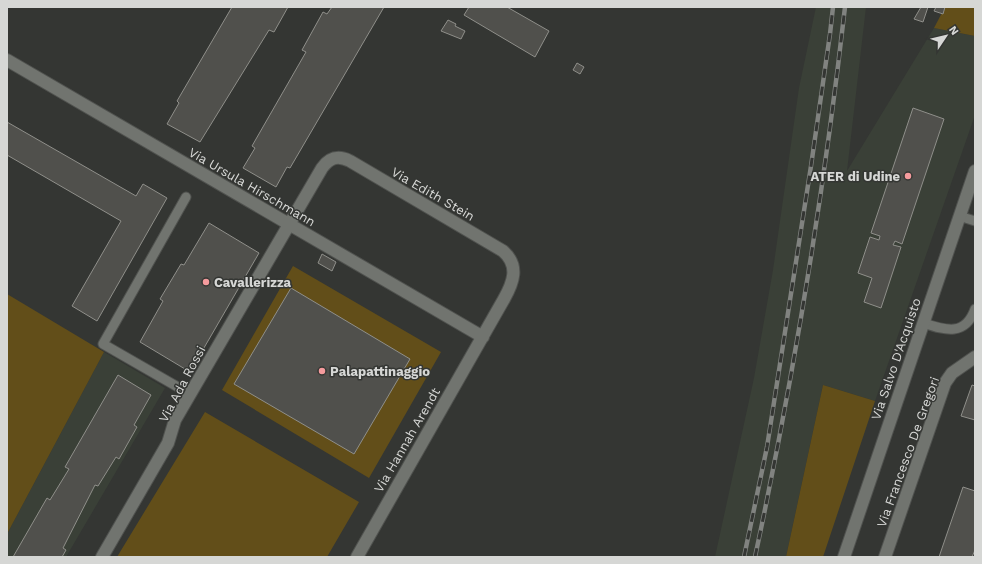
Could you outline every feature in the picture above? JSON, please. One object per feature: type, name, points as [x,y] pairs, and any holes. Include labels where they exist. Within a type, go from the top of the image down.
[{"type":"street","name":"Via Ursula Hirschmann","points":[[7,60],[482,337]]},
{"type":"street","name":"Via Edith Stein","points":[[289,224],[326,162],[338,157],[350,161],[507,254],[514,268],[512,285],[482,337]]},
{"type":"street","name":"Via Salvo D'Acquisto","points":[[844,557],[975,171]]},
{"type":"street","name":"Via Ada Rossi","points":[[102,557],[168,443],[175,420],[289,224]]},
{"type":"street","name":"Via Hannah Arendt","points":[[357,557],[482,337]]},
{"type":"street","name":"Via Francesco De Gregori","points":[[885,557],[941,392],[952,373],[970,359]]},
{"type":"lane","points":[[186,197],[103,344],[190,394]]},
{"type":"lane","points":[[959,216],[975,221]]},
{"type":"lane","points":[[923,323],[949,331],[961,328],[972,317],[975,309]]},
{"type":"shaded area","points":[[816,7],[866,7],[847,171],[934,28],[975,36],[975,115],[875,401],[823,385],[786,557],[715,557],[754,378],[773,270],[799,88]]},
{"type":"shaded area","points":[[945,7],[975,7],[975,36],[934,28]]},
{"type":"shaded area","name":"Palapattinaggio","points":[[293,266],[441,352],[369,478],[222,390]]},
{"type":"shaded area","points":[[7,294],[104,352],[7,534]]},
{"type":"shaded area","points":[[104,352],[165,388],[66,557],[7,557],[7,534]]},
{"type":"shaded area","points":[[823,385],[875,401],[823,557],[786,557]]},
{"type":"shaded area","points":[[205,412],[359,502],[327,557],[117,557]]},
{"type":"building","points":[[232,7],[288,7],[274,32],[269,30],[200,142],[167,124],[179,103],[177,101]]},
{"type":"building","points":[[332,7],[384,7],[290,168],[287,167],[276,187],[243,168],[255,148],[252,146],[306,52],[302,50],[323,12],[327,14]]},
{"type":"building","points":[[469,7],[507,7],[549,31],[535,57],[464,15]]},
{"type":"building","points":[[921,7],[928,7],[923,22],[914,19]]},
{"type":"building","points":[[936,7],[945,7],[943,14],[934,11]]},
{"type":"building","points":[[448,20],[456,24],[455,26],[465,31],[461,39],[441,31]]},
{"type":"building","points":[[577,63],[584,67],[580,74],[573,70]]},
{"type":"building","name":"ATER di Udine","points":[[913,108],[944,119],[902,244],[895,241],[893,245],[901,247],[881,308],[864,302],[872,278],[858,273],[870,237],[879,240],[880,236],[871,233]]},
{"type":"building","points":[[7,122],[136,196],[143,184],[167,198],[97,321],[72,306],[121,221],[7,155]]},
{"type":"building","name":"Cavallerizza","points":[[209,223],[259,253],[190,372],[140,342],[163,301],[160,299],[181,264],[184,265]]},
{"type":"building","points":[[322,254],[336,262],[332,271],[318,263]]},
{"type":"building","name":"Palapattinaggio","points":[[291,288],[410,359],[354,454],[234,384]]},
{"type":"building","points":[[118,375],[151,395],[134,425],[137,427],[119,459],[116,457],[98,486],[95,485],[63,548],[66,550],[62,557],[13,557],[47,498],[50,500],[69,469],[65,467]]},
{"type":"building","points":[[972,385],[975,386],[975,420],[961,416]]},
{"type":"building","points":[[963,487],[975,491],[975,550],[972,557],[939,557]]},
{"type":"railway","points":[[744,557],[767,447],[811,166],[833,7]]},
{"type":"railway","points":[[755,557],[783,420],[807,283],[828,145],[845,7]]},
{"type":"place","name":"ATER di Udine","points":[[908,176]]},
{"type":"place","name":"Cavallerizza","points":[[206,282]]},
{"type":"place","name":"Palapattinaggio","points":[[322,371]]}]
